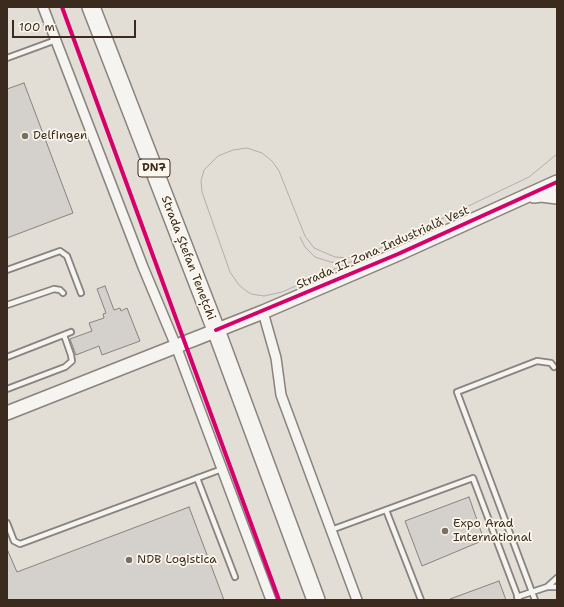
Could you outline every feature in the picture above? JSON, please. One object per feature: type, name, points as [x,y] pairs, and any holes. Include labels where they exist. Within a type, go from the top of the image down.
[{"type":"highway","name":"Strada Ștefan Tenețchi","points":[[91,7],[216,330],[316,600]]},
{"type":"street","points":[[43,7],[140,260],[176,346],[271,600]]},
{"type":"street","name":"Strada II Zona Industrială Vest","points":[[7,414],[262,312],[398,254],[557,182]]},
{"type":"street","name":"Strada II Zona Industrială Vest","points":[[520,198],[541,195],[557,197]]},
{"type":"street","points":[[262,312],[276,358],[281,395],[357,600]]},
{"type":"lane","points":[[7,58],[56,40]]},
{"type":"lane","points":[[7,270],[60,251],[67,256],[81,293]]},
{"type":"lane","points":[[7,305],[54,289],[60,290],[63,293]]},
{"type":"lane","points":[[7,357],[71,332]]},
{"type":"lane","points":[[7,389],[66,367],[72,361],[72,355],[64,335]]},
{"type":"lane","points":[[535,600],[457,392],[537,361],[551,363],[554,367]]},
{"type":"lane","points":[[7,523],[14,541],[20,544],[222,469]]},
{"type":"lane","points":[[197,478],[235,577]]},
{"type":"lane","points":[[331,530],[473,478],[518,598],[547,587],[557,587]]},
{"type":"lane","points":[[386,510],[421,600]]},
{"type":"lane","points":[[547,587],[557,578]]},
{"type":"shaded area","points":[[7,7],[557,7],[557,600],[7,600]]},
{"type":"building","name":"Delfingen","points":[[24,83],[73,213],[7,238],[7,89]]},
{"type":"building","points":[[105,286],[114,310],[120,308],[121,311],[127,308],[140,341],[102,355],[99,346],[76,355],[70,339],[92,331],[89,323],[104,318],[103,314],[106,313],[97,289]]},
{"type":"building","name":"Expo Arad International","points":[[469,497],[484,540],[422,566],[405,521]]},
{"type":"building","name":"NDB Logistica","points":[[189,507],[224,600],[7,600],[7,549],[17,572]]},
{"type":"building","name":"Expo Arad International","points":[[499,581],[506,600],[450,600],[450,599]]},
{"type":"tram line","points":[[362,257],[335,257],[314,248],[305,236],[279,171],[272,161],[262,153],[247,148],[233,150],[218,156],[204,170],[201,181],[202,192],[230,272],[239,285],[245,290],[251,294],[264,296],[282,292],[362,257],[529,177],[557,154]]},
{"type":"tram line","points":[[300,237],[305,247],[315,257],[331,262],[341,263]]},
{"type":"cycle path","points":[[62,7],[279,600]]},
{"type":"cycle path","points":[[216,330],[398,254],[557,182]]},
{"type":"place","name":"Delfingen","points":[[25,136]]},
{"type":"place","name":"Expo Arad International","points":[[445,531]]},
{"type":"place","name":"NDB Logistica","points":[[129,560]]}]
